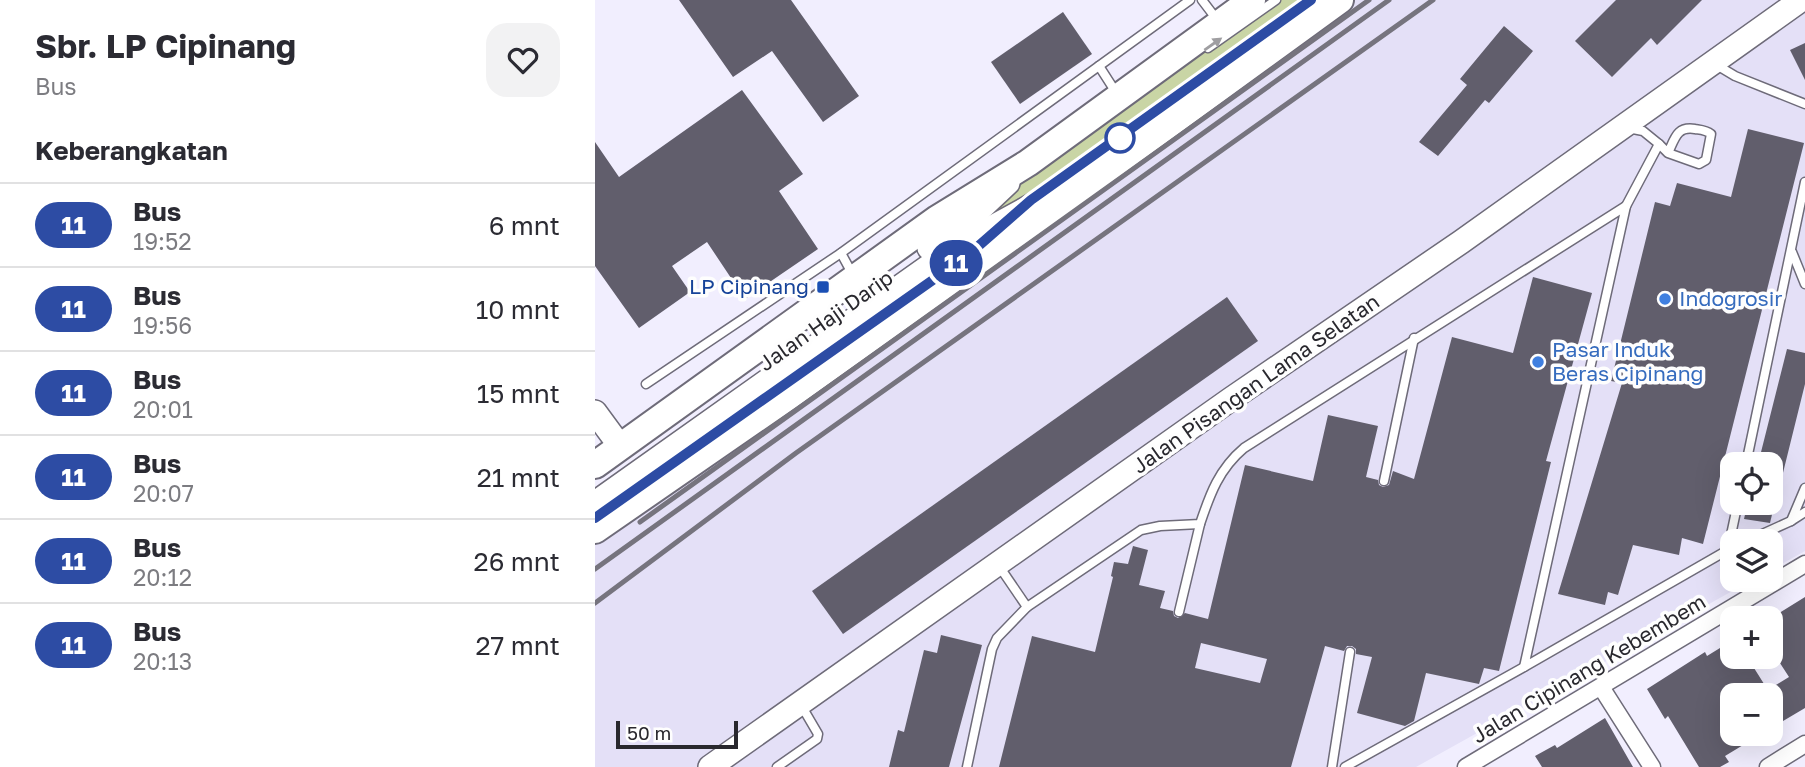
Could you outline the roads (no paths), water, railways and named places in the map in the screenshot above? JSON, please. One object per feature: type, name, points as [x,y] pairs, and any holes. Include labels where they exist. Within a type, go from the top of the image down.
[{"type":"main road","name":"Jalan Haji Darip","points":[[1017,177],[1118,96],[1252,0]]},
{"type":"main road","name":"Jalan Haji Darip","points":[[1104,170],[1340,0]]},
{"type":"main road","points":[[598,515],[855,349],[1104,170]]},
{"type":"main road","points":[[604,453],[960,204],[1017,177]]},
{"type":"street","name":"Jalan Pisangan Lama Selatan","points":[[710,767],[1231,399],[1461,242],[1801,0]]},
{"type":"street","name":"Jalan Haji Darip","points":[[595,484],[956,247],[1060,189],[1104,170]]},
{"type":"street","name":"Jalan Haji Darip","points":[[598,515],[802,347],[974,215],[1017,177]]},
{"type":"street","points":[[595,412],[604,453]]},
{"type":"street","name":"Jalan Cipinang Kebembem","points":[[1467,767],[1805,564]]},
{"type":"street","points":[[1601,687],[1652,767]]},
{"type":"street","points":[[1769,767],[1805,744]]},
{"type":"lane","points":[[646,384],[841,253],[1190,0]]},
{"type":"lane","points":[[1202,0],[1220,23]]},
{"type":"lane","points":[[1203,51],[1276,0]]},
{"type":"lane","points":[[983,243],[1031,200],[1311,0]]},
{"type":"lane","points":[[1712,62],[1735,76],[1805,104]]},
{"type":"lane","points":[[1099,66],[1118,96]]},
{"type":"lane","points":[[1621,126],[1643,131],[1668,153],[1699,164],[1704,163],[1711,134],[1708,131],[1685,127],[1677,132],[1668,153]]},
{"type":"lane","points":[[1524,667],[1626,205],[1660,144]]},
{"type":"lane","points":[[744,357],[788,335],[956,215],[1017,177]]},
{"type":"lane","points":[[1749,452],[1805,182]]},
{"type":"lane","points":[[1179,612],[1200,524],[1212,489],[1230,461],[1414,338],[1626,205]]},
{"type":"lane","points":[[1792,252],[1802,267],[1805,284]]},
{"type":"lane","points":[[841,253],[855,278]]},
{"type":"lane","points":[[1384,481],[1414,338]]},
{"type":"lane","points":[[1791,521],[1805,488]]},
{"type":"lane","points":[[1773,529],[1805,512]]},
{"type":"lane","points":[[595,518],[598,515]]},
{"type":"lane","points":[[967,767],[992,649],[1005,627],[1027,607],[1141,530],[1200,524]]},
{"type":"lane","points":[[1345,767],[1720,554]]},
{"type":"lane","points":[[997,565],[1027,607]]},
{"type":"lane","points":[[1332,767],[1350,652]]},
{"type":"lane","points":[[777,767],[817,739],[818,734],[801,705]]},
{"type":"railway","points":[[640,522],[1369,0]]},
{"type":"railway","points":[[595,569],[1389,0]]},
{"type":"railway","points":[[595,603],[796,453],[1433,0]]},
{"type":"place","name":"LP Cipinang","points":[[823,287]]},
{"type":"place","name":"Indogrosir","points":[[1665,299]]},
{"type":"place","name":"Pasar Induk Beras Cipinang","points":[[1538,362]]}]
